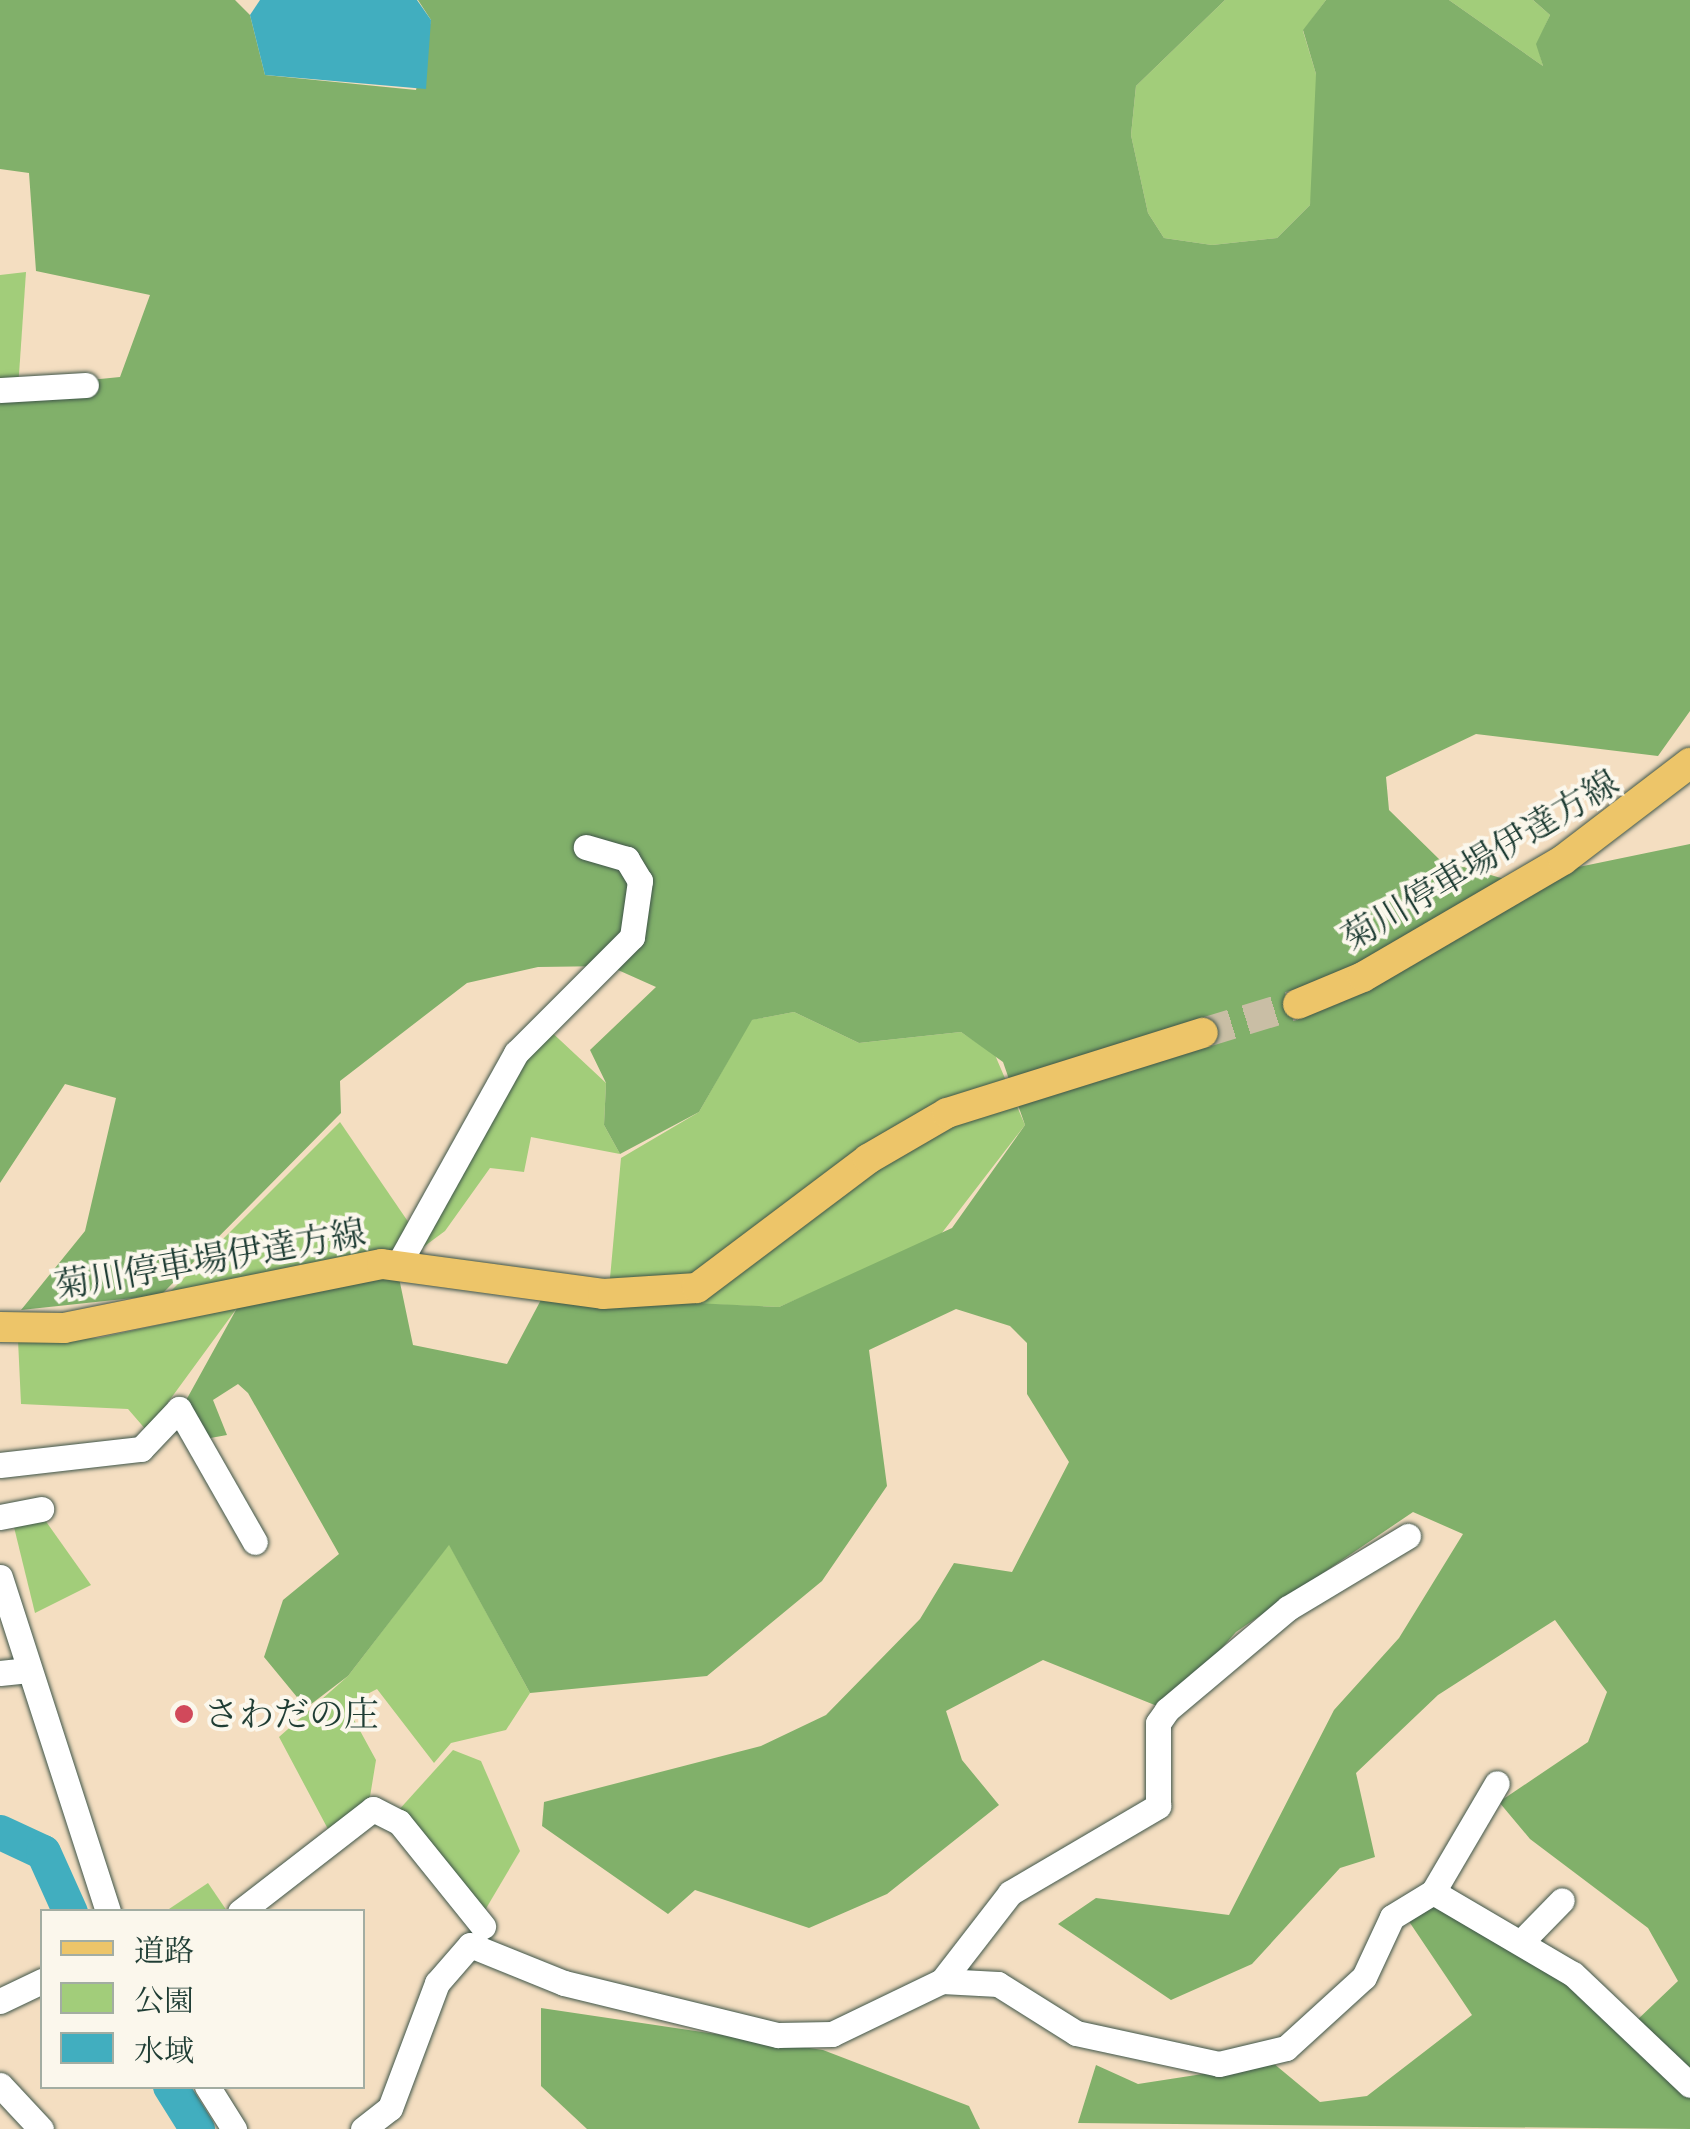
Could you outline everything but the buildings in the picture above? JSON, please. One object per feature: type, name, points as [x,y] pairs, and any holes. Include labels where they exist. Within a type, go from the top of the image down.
[{"type":"main road","name":"菊川停車場伊達方線","points":[[1298,1004],[1363,978],[1563,860],[1690,763]]},
{"type":"main road","name":"菊川停車場伊達方線","points":[[0,1327],[64,1328],[398,1265],[602,1294],[697,1288],[868,1159],[947,1113],[1204,1033]]},
{"type":"street","points":[[0,390],[86,385]]},
{"type":"street","points":[[398,1265],[516,1054],[632,938],[640,881],[627,859],[586,847]]},
{"type":"street","points":[[0,1465],[140,1449],[179,1409],[256,1542]]},
{"type":"street","points":[[0,1517],[41,1509]]},
{"type":"street","points":[[363,2129],[390,2108],[438,1983],[470,1945],[564,1983],[778,2035],[832,2034],[942,1981],[1010,1893],[1158,1806],[1158,1723],[1166,1710],[1288,1608],[1408,1536]]},
{"type":"street","points":[[0,1577],[107,1909]]},
{"type":"street","points":[[0,1673],[30,1670]]},
{"type":"street","points":[[942,1981],[998,1984],[1076,2033],[1219,2064],[1286,2048],[1364,1977],[1392,1916],[1434,1892],[1498,1783]]},
{"type":"street","points":[[244,1909],[373,1809],[399,1822],[483,1926]]},
{"type":"street","points":[[1434,1892],[1524,1938],[1690,2085]]},
{"type":"street","points":[[1524,1938],[1562,1900]]},
{"type":"street","points":[[0,2001],[40,1982]]},
{"type":"street","points":[[0,2085],[41,2129]]},
{"type":"street","points":[[209,2089],[234,2129]]},
{"type":"green space","points":[[0,0],[235,0],[250,15],[265,75],[416,90],[431,20],[418,0],[1225,0],[1136,86],[1131,135],[1148,213],[1164,238],[1212,245],[1277,238],[1310,205],[1316,74],[1303,30],[1326,0],[1449,0],[1543,66],[1536,44],[1550,15],[1533,0],[1690,0],[1690,711],[1658,756],[1476,734],[1386,777],[1389,810],[1440,860],[1511,881],[1690,844],[1690,2129],[1078,2123],[1096,2065],[1138,2084],[1273,2063],[1320,2102],[1367,2096],[1472,2015],[1406,1917],[1415,1909],[1444,1907],[1635,2022],[1678,1981],[1648,1928],[1530,1839],[1499,1802],[1588,1742],[1607,1692],[1555,1620],[1438,1695],[1356,1773],[1375,1857],[1340,1868],[1252,1964],[1171,2000],[1058,1924],[1096,1898],[1229,1915],[1334,1710],[1399,1638],[1463,1534],[1413,1512],[1236,1632],[1167,1710],[1043,1660],[946,1711],[962,1760],[999,1805],[887,1894],[809,1928],[695,1890],[668,1914],[542,1826],[544,1802],[761,1746],[826,1715],[920,1619],[954,1563],[1012,1572],[1069,1462],[1027,1394],[1027,1343],[1010,1326],[956,1309],[869,1350],[887,1486],[822,1581],[707,1676],[530,1693],[449,1545],[348,1676],[306,1708],[264,1657],[283,1600],[339,1554],[248,1393],[238,1384],[213,1400],[227,1435],[205,1439],[184,1404],[237,1308],[398,1273],[413,1345],[507,1364],[543,1296],[779,1307],[952,1228],[1025,1125],[1003,1062],[961,1032],[859,1043],[794,1012],[752,1020],[699,1112],[620,1154],[604,1125],[606,1083],[590,1050],[656,987],[609,966],[538,967],[467,983],[340,1081],[341,1113],[161,1295],[21,1310],[85,1231],[116,1098],[65,1084],[0,1183],[0,389],[120,377],[150,295],[36,271],[29,173],[0,169]]},
{"type":"green space","points":[[1225,0],[1326,0],[1303,31],[1316,74],[1319,158],[1310,205],[1277,238],[1212,245],[1164,238],[1148,213],[1131,135],[1136,86]]},
{"type":"green space","points":[[1449,0],[1533,0],[1550,15],[1537,44],[1543,66]]},
{"type":"green space","points":[[26,272],[18,389],[0,389],[0,275]]},
{"type":"green space","points":[[794,1012],[859,1043],[961,1032],[995,1055],[1025,1125],[938,1238],[779,1307],[608,1300],[621,1158],[699,1112],[751,1020]]},
{"type":"green space","points":[[545,1026],[606,1083],[604,1125],[620,1154],[531,1137],[524,1172],[490,1168],[445,1231],[418,1251]]},
{"type":"green space","points":[[340,1122],[411,1226],[391,1258],[168,1294]]},
{"type":"green space","points":[[237,1308],[147,1431],[128,1409],[21,1404],[18,1340],[98,1338]]},
{"type":"green space","points":[[40,1513],[91,1585],[35,1613],[12,1519]]},
{"type":"green space","points":[[449,1544],[530,1693],[506,1730],[451,1743],[434,1763],[377,1689],[346,1705],[376,1760],[369,1803],[329,1831],[279,1737],[348,1676]]},
{"type":"green space","points":[[453,1750],[481,1761],[520,1851],[481,1917],[397,1812]]},
{"type":"green space","points":[[208,1883],[226,1909],[169,1909]]},
{"type":"green space","points":[[541,2008],[823,2050],[969,2106],[980,2129],[587,2129],[541,2086]]},
{"type":"water","points":[[260,0],[417,0],[431,20],[426,89],[265,75],[250,15]]},
{"type":"waterway","points":[[0,1832],[43,1852],[69,1909]]},
{"type":"waterway","points":[[172,2089],[197,2129]]},
{"type":"tunnel","points":[[1203,1033],[1298,1004]]},
{"type":"place","name":"さわだの庄","points":[[184,1714]]}]
